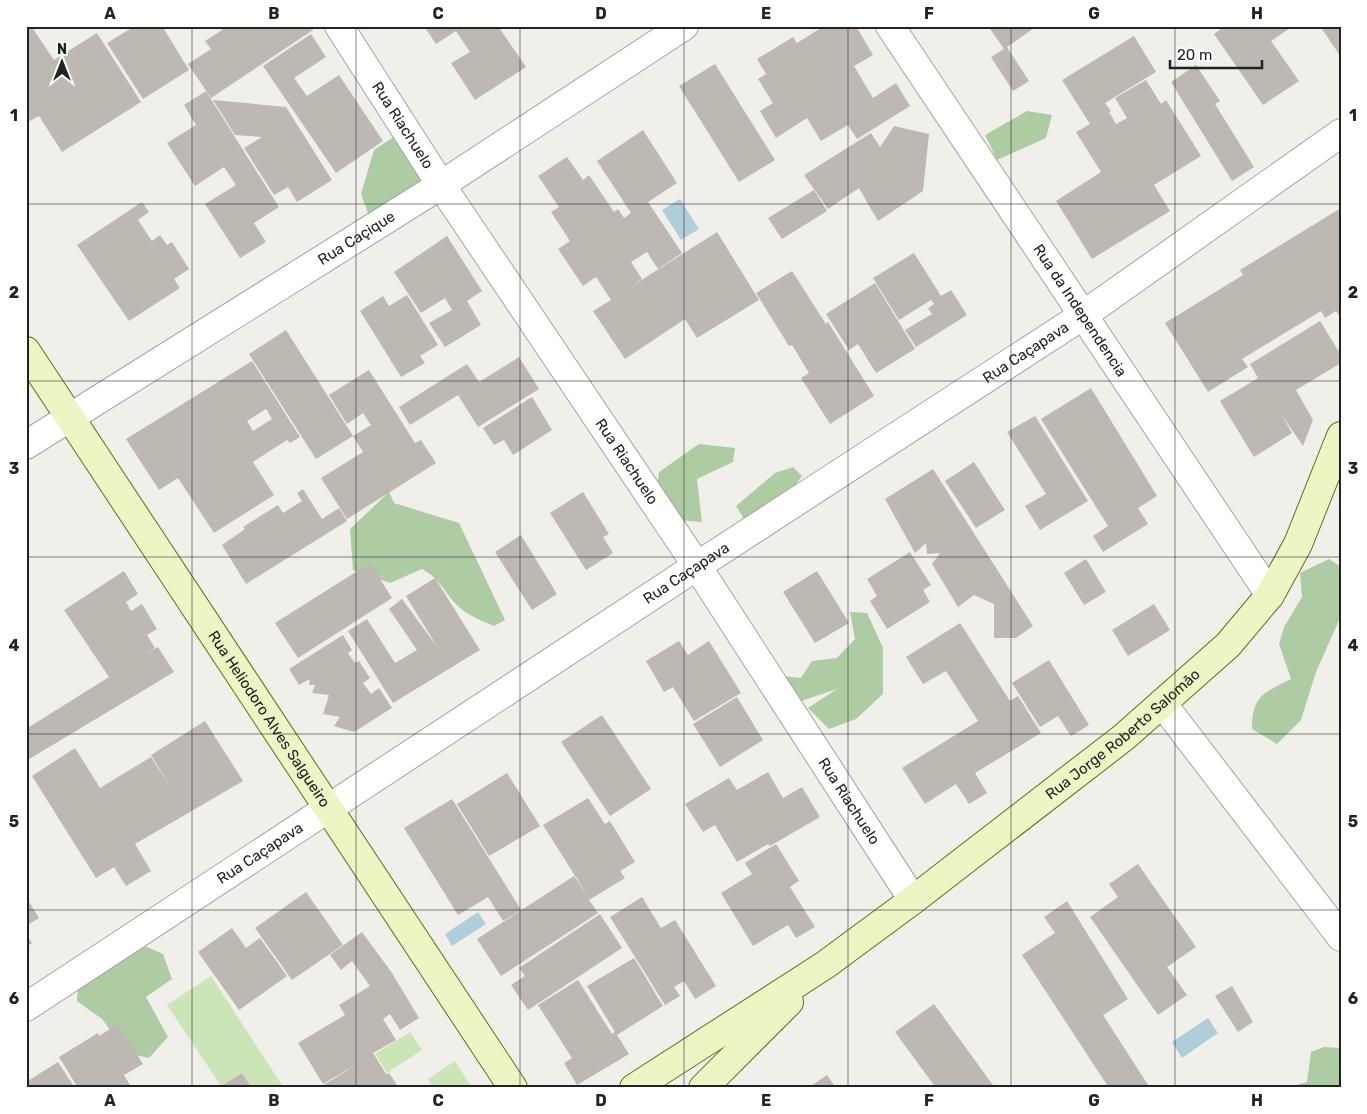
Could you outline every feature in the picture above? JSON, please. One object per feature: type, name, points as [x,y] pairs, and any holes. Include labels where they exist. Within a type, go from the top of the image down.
[{"type":"main road","name":"Rua Heliodoro Alves Salgueiro","points":[[26,351],[71,416],[327,809],[513,1088]]},
{"type":"main road","name":"Rua Jorge Roberto Salomão","points":[[634,1088],[825,966],[1124,737],[1228,646],[1270,595],[1298,544],[1341,436]]},
{"type":"main road","name":"Rua Jorge Roberto Salomão","points":[[703,1088],[825,966]]},
{"type":"street","name":"Rua Riachuelo","points":[[339,26],[441,185],[697,566],[913,900]]},
{"type":"street","name":"Rua Caçique","points":[[26,446],[441,185],[684,26]]},
{"type":"street","name":"Rua da Independencia","points":[[890,26],[1270,595]]},
{"type":"street","name":"Rua Caçapava","points":[[26,1007],[697,566],[1082,316],[1341,133]]},
{"type":"street","points":[[1162,703],[1341,937]]},
{"type":"green space","points":[[1027,111],[1052,115],[1046,138],[997,160],[985,135]]},
{"type":"green space","points":[[398,134],[426,170],[412,201],[368,213],[361,194],[374,150]]},
{"type":"green space","points":[[699,444],[735,448],[733,462],[697,479],[702,522],[677,520],[655,500],[659,472]]},
{"type":"green space","points":[[793,467],[802,476],[767,524],[747,524],[736,506],[775,473]]},
{"type":"green space","points":[[389,492],[394,503],[459,523],[505,620],[494,626],[467,613],[454,602],[428,572],[422,569],[390,583],[353,570],[350,529]]},
{"type":"green space","points":[[1329,559],[1341,567],[1341,616],[1316,672],[1301,720],[1277,744],[1252,729],[1254,709],[1261,696],[1291,679],[1279,644],[1284,627],[1302,597],[1300,573]]},
{"type":"green space","points":[[850,612],[867,613],[883,648],[883,694],[856,719],[829,729],[808,708],[837,689],[795,703],[781,676],[801,678],[812,661],[837,658],[855,639]]},
{"type":"green space","points":[[145,946],[163,954],[172,979],[146,997],[168,1037],[149,1058],[127,1053],[102,1019],[77,1001],[78,988],[102,964]]},
{"type":"green space","points":[[211,976],[284,1088],[252,1088],[242,1073],[221,1086],[167,1005]]},
{"type":"green space","points":[[410,1032],[422,1050],[387,1073],[375,1054]]},
{"type":"green space","points":[[1324,1047],[1341,1048],[1341,1088],[1285,1088],[1307,1082],[1311,1052]]},
{"type":"green space","points":[[455,1061],[472,1088],[433,1088],[428,1079]]},
{"type":"water","points":[[680,199],[699,229],[681,240],[662,210]]},
{"type":"water","points":[[478,912],[486,924],[452,946],[445,934]]},
{"type":"water","points":[[1208,1018],[1218,1033],[1182,1058],[1172,1042]]},
{"type":"building","points":[[26,26],[31,26],[54,60],[97,33],[141,102],[62,152],[39,116],[26,123]]},
{"type":"building","points":[[135,26],[162,26],[189,70],[143,99],[107,43]]},
{"type":"building","points":[[228,26],[311,26],[313,30],[211,98],[188,64],[211,49],[205,41]]},
{"type":"building","points":[[424,26],[498,26],[526,67],[475,100],[451,63],[470,52],[456,31],[436,44]]},
{"type":"building","points":[[824,26],[856,26],[873,55],[854,66],[873,98],[896,83],[910,106],[857,139],[848,125],[821,141],[807,118],[776,138],[760,111],[773,103],[758,79],[766,74],[757,59],[793,37],[797,43]]},
{"type":"building","points":[[988,26],[1037,26],[1007,47],[1029,81],[1013,91],[991,57],[1004,49]]},
{"type":"building","points":[[1225,26],[1293,26],[1271,41],[1299,81],[1263,105],[1214,34]]},
{"type":"building","points":[[1320,26],[1341,26],[1341,57]]},
{"type":"building","points":[[311,34],[326,57],[294,78],[307,96],[339,75],[383,141],[336,173],[263,66]]},
{"type":"building","points":[[1134,36],[1156,72],[1105,103],[1111,111],[1109,112],[1116,124],[1127,118],[1115,98],[1146,80],[1161,104],[1166,100],[1201,156],[1154,185],[1170,211],[1092,259],[1056,201],[1101,172],[1076,132],[1090,124],[1062,80]]},
{"type":"building","points":[[715,64],[775,160],[739,182],[679,86]]},
{"type":"building","points":[[1196,65],[1220,101],[1215,104],[1254,167],[1232,181],[1171,82]]},
{"type":"building","points":[[206,91],[279,207],[254,223],[266,242],[240,258],[205,204],[236,185],[224,167],[195,186],[167,143],[196,125],[184,105]]},
{"type":"building","points":[[213,100],[286,107],[332,180],[297,202],[288,187],[274,195],[244,148],[262,137],[235,135]]},
{"type":"building","points":[[894,126],[929,134],[923,191],[878,221],[859,188],[828,209],[804,175],[871,133],[880,147]]},
{"type":"building","points":[[643,130],[677,183],[648,202],[682,253],[658,269],[647,252],[631,262],[642,279],[629,288],[717,232],[759,300],[697,338],[685,319],[625,359],[593,311],[611,300],[596,277],[583,286],[558,249],[570,241],[551,212],[559,207],[538,176],[567,157],[583,180],[589,175],[614,212],[618,209],[624,218],[631,213],[597,161]]},
{"type":"building","points":[[814,190],[827,211],[782,239],[768,218]]},
{"type":"building","points":[[142,202],[149,212],[138,220],[152,241],[160,235],[167,245],[172,242],[189,269],[174,279],[180,288],[129,321],[77,245]]},
{"type":"building","points":[[1341,208],[1341,318],[1336,311],[1325,318],[1321,311],[1242,359],[1248,367],[1208,392],[1165,323],[1243,275],[1240,270]]},
{"type":"building","points":[[447,236],[482,291],[467,301],[481,325],[445,347],[429,323],[452,310],[445,298],[421,313],[394,272]]},
{"type":"building","points":[[914,253],[941,296],[951,290],[967,315],[916,347],[905,330],[932,314],[928,308],[934,304],[931,300],[899,320],[873,278]]},
{"type":"building","points":[[792,271],[826,324],[828,322],[874,396],[830,424],[801,378],[809,373],[792,345],[789,346],[756,293]]},
{"type":"building","points":[[875,283],[915,349],[876,373],[858,344],[849,350],[826,314]]},
{"type":"building","points":[[407,295],[438,345],[420,356],[425,363],[401,377],[360,311],[383,296],[389,306]]},
{"type":"building","points":[[1320,321],[1341,355],[1341,363],[1296,390],[1313,420],[1303,446],[1281,414],[1292,433],[1254,457],[1220,401],[1258,378],[1250,364]]},
{"type":"building","points":[[286,330],[353,436],[316,459],[249,354]]},
{"type":"building","points":[[519,357],[539,389],[478,427],[458,395],[410,425],[399,407],[467,364],[479,382]]},
{"type":"building","points":[[252,361],[300,437],[290,443],[287,440],[253,462],[274,495],[214,533],[178,478],[159,490],[126,439]],"holes":[[[266,409],[272,419],[253,431],[247,421]]]},
{"type":"building","points":[[369,370],[415,443],[421,440],[436,463],[347,519],[321,478],[363,452],[353,436],[371,425],[363,413],[347,424],[329,395]]},
{"type":"building","points":[[1091,388],[1157,496],[1138,508],[1148,524],[1103,552],[1093,536],[1108,526],[1041,419]]},
{"type":"building","points":[[532,397],[552,430],[513,455],[504,440],[494,445],[483,428]]},
{"type":"building","points":[[1035,416],[1088,501],[1040,530],[1025,506],[1046,494],[1007,432]]},
{"type":"building","points":[[974,462],[1005,510],[976,528],[945,481]]},
{"type":"building","points":[[933,469],[1033,626],[1016,638],[994,638],[994,604],[974,595],[958,607],[932,564],[940,553],[927,554],[926,543],[915,553],[885,499]]},
{"type":"building","points":[[303,489],[322,519],[339,508],[347,521],[246,584],[222,545],[245,529],[243,527],[278,505],[283,513],[302,501],[297,493]]},
{"type":"building","points":[[583,492],[609,534],[603,537],[613,553],[586,570],[550,513]]},
{"type":"building","points":[[521,535],[557,594],[532,610],[495,552]]},
{"type":"building","points":[[910,552],[931,585],[923,590],[930,602],[887,629],[870,601],[877,596],[867,579]]},
{"type":"building","points":[[1086,559],[1106,592],[1084,605],[1064,573]]},
{"type":"building","points":[[370,563],[392,598],[298,658],[275,623]]},
{"type":"building","points":[[124,571],[138,594],[126,602],[131,611],[142,604],[157,629],[147,635],[155,648],[142,655],[158,647],[174,672],[26,761],[26,729],[109,677],[64,610]]},
{"type":"building","points":[[817,571],[849,623],[815,643],[783,592]]},
{"type":"building","points":[[435,578],[480,650],[393,703],[348,631],[367,619],[395,663],[417,650],[389,609],[402,599],[438,648],[406,596]]},
{"type":"building","points":[[1154,604],[1170,630],[1128,656],[1112,630]]},
{"type":"building","points":[[960,623],[1010,701],[1018,696],[1041,733],[975,773],[987,793],[969,804],[956,784],[925,804],[902,768],[978,721],[946,671],[923,684],[906,657]]},
{"type":"building","points":[[343,635],[352,650],[348,653],[355,663],[359,661],[370,678],[363,683],[371,694],[379,688],[392,708],[354,732],[334,726],[340,717],[323,714],[329,695],[312,693],[315,685],[309,685],[310,679],[299,685],[289,669]]},
{"type":"building","points":[[679,641],[688,655],[709,641],[741,693],[694,721],[673,687],[664,692],[646,661]]},
{"type":"building","points":[[1049,660],[1089,725],[1071,736],[1058,716],[1040,727],[1012,683]]},
{"type":"building","points":[[737,697],[763,740],[720,767],[693,724]]},
{"type":"building","points":[[602,715],[651,789],[610,816],[561,742]]},
{"type":"building","points":[[205,721],[243,781],[135,844],[151,871],[126,886],[114,867],[96,878],[32,776],[75,748],[100,788],[151,757],[171,788],[151,755]]},
{"type":"building","points":[[768,772],[783,798],[802,787],[820,817],[770,846],[768,844],[737,862],[715,825],[703,832],[685,804],[729,778],[737,790]]},
{"type":"building","points":[[507,773],[540,826],[489,856],[457,804]]},
{"type":"building","points":[[588,798],[605,824],[610,821],[635,862],[620,871],[625,878],[589,900],[598,913],[501,976],[477,939],[574,876],[589,898],[543,825]]},
{"type":"building","points":[[452,799],[521,910],[503,921],[488,897],[458,915],[404,828]]},
{"type":"building","points":[[776,844],[799,881],[790,887],[815,927],[796,938],[788,925],[753,946],[721,893],[752,874],[745,863]]},
{"type":"building","points":[[1138,864],[1196,947],[1167,967],[1187,995],[1158,1015],[1090,917],[1118,897],[1109,884]]},
{"type":"building","points":[[306,892],[343,945],[292,980],[255,928]]},
{"type":"building","points":[[26,897],[39,918],[26,926]]},
{"type":"building","points":[[642,897],[661,928],[675,920],[716,986],[695,999],[684,981],[674,987],[680,996],[665,1005],[610,917]]},
{"type":"building","points":[[1067,901],[1128,999],[1103,1015],[1150,1088],[1109,1088],[1022,955],[1055,933],[1044,917]]},
{"type":"building","points":[[600,914],[622,948],[528,1010],[511,985],[525,976],[519,968]]},
{"type":"building","points":[[232,928],[246,948],[260,938],[287,976],[239,1010],[198,952]]},
{"type":"building","points":[[362,932],[392,973],[419,1018],[400,1030],[390,1014],[383,1019],[396,1040],[373,1053],[386,1074],[389,1073],[399,1088],[319,1088],[357,1064],[323,1084],[298,1043],[345,1015],[339,1005],[370,986],[352,961],[341,970],[330,955]]},
{"type":"building","points":[[26,934],[32,943],[26,947]]},
{"type":"building","points":[[634,958],[663,1006],[617,1035],[629,1054],[577,1085],[564,1063],[572,1058],[538,1005],[578,980],[612,1034],[615,1032],[587,986]]},
{"type":"building","points":[[1232,986],[1253,1022],[1238,1032],[1215,996]]},
{"type":"building","points":[[934,1004],[995,1088],[936,1088],[895,1032]]},
{"type":"building","points":[[118,1024],[143,1064],[124,1075],[132,1088],[78,1088],[59,1057],[98,1033],[99,1036]]},
{"type":"building","points":[[58,1062],[75,1088],[26,1088],[26,1082]]},
{"type":"building","points":[[242,1073],[252,1088],[222,1088],[221,1086]]},
{"type":"building","points":[[827,1075],[836,1088],[808,1088]]}]
